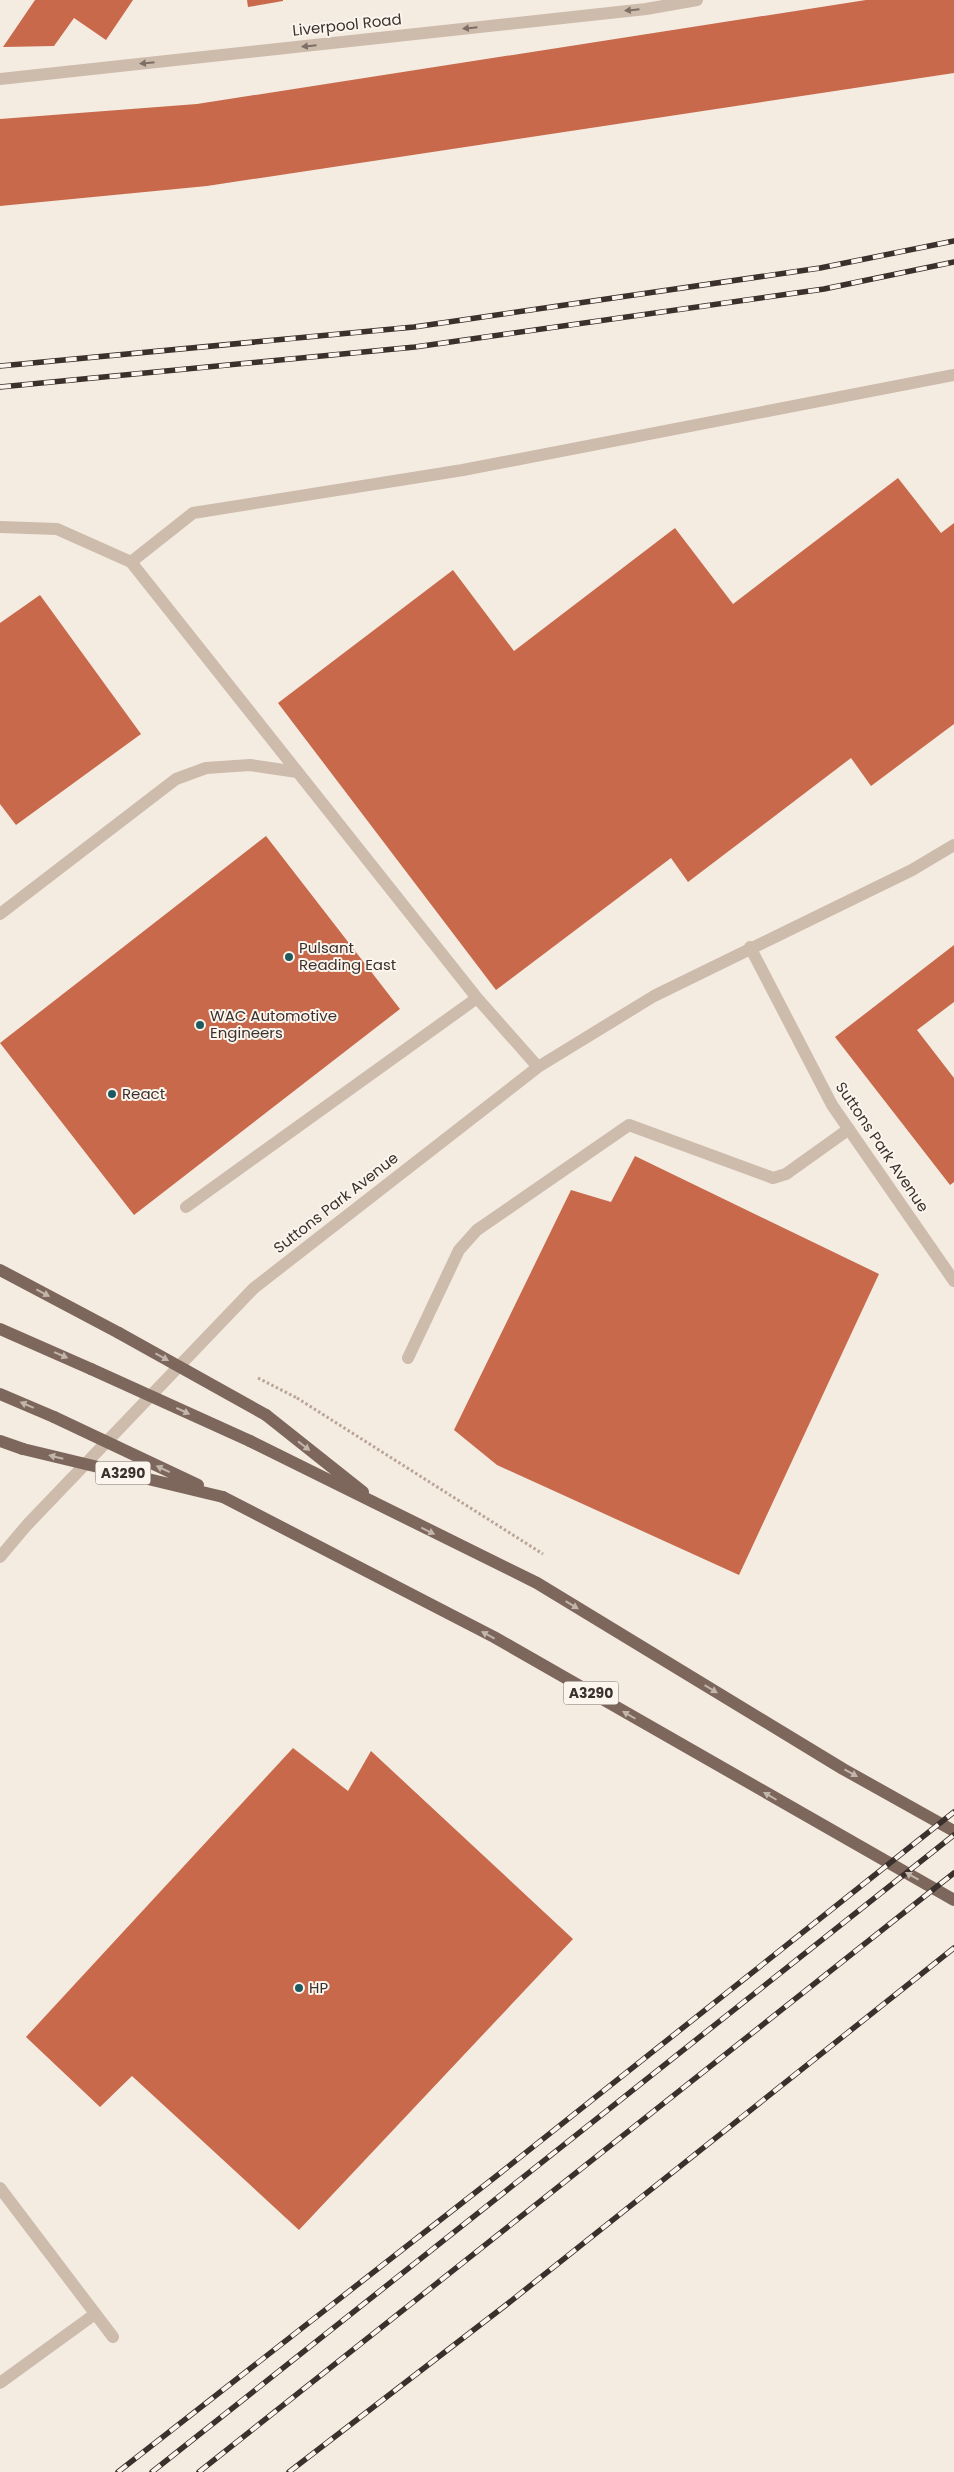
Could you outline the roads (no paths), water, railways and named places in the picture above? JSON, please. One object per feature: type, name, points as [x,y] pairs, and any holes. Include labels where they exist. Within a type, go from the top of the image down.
[{"type":"main road","points":[[0,1270],[119,1333],[266,1415],[384,1509]]},
{"type":"main road","points":[[0,1329],[91,1368],[250,1441],[384,1509],[537,1583],[843,1768],[954,1831]]},
{"type":"main road","name":"A3290","points":[[0,1394],[54,1417],[223,1497],[494,1638],[954,1900]]},
{"type":"main road","name":"A3290","points":[[0,1441],[23,1449],[223,1497]]},
{"type":"street","name":"Liverpool Road","points":[[0,79],[637,10],[697,0]]},
{"type":"street","points":[[131,562],[192,513],[463,470],[954,375]]},
{"type":"street","points":[[0,527],[13,529],[57,529],[131,562],[477,998],[538,1067]]},
{"type":"street","points":[[0,539],[13,529]]},
{"type":"street","points":[[0,914],[176,779],[206,768],[250,765],[297,772]]},
{"type":"street","name":"Suttons Park Avenue","points":[[0,1557],[27,1525],[254,1288],[538,1067],[654,996],[750,947],[912,870],[954,844]]},
{"type":"street","name":"Suttons Park Avenue","points":[[750,947],[832,1105],[954,1280]]},
{"type":"street","points":[[186,1207],[477,998]]},
{"type":"street","points":[[408,1358],[459,1250],[477,1230],[629,1125],[773,1178],[786,1174],[849,1129]]},
{"type":"street","points":[[0,2188],[112,2337]]},
{"type":"street","points":[[0,2383],[95,2314]]},
{"type":"railway","points":[[0,366],[414,327],[820,268],[954,241]]},
{"type":"railway","points":[[0,387],[415,347],[824,289],[954,262]]},
{"type":"railway","points":[[118,2472],[499,2174],[954,1812]]},
{"type":"railway","points":[[152,2472],[954,1835]]},
{"type":"railway","points":[[199,2472],[954,1873]]},
{"type":"railway","points":[[289,2472],[506,2305],[954,1948]]},
{"type":"place","name":"Pulsant Reading East","points":[[289,957]]},
{"type":"place","name":"WAC Automotive Engineers","points":[[200,1025]]},
{"type":"place","name":"React","points":[[112,1094]]},
{"type":"place","name":"HP","points":[[299,1988]]}]
